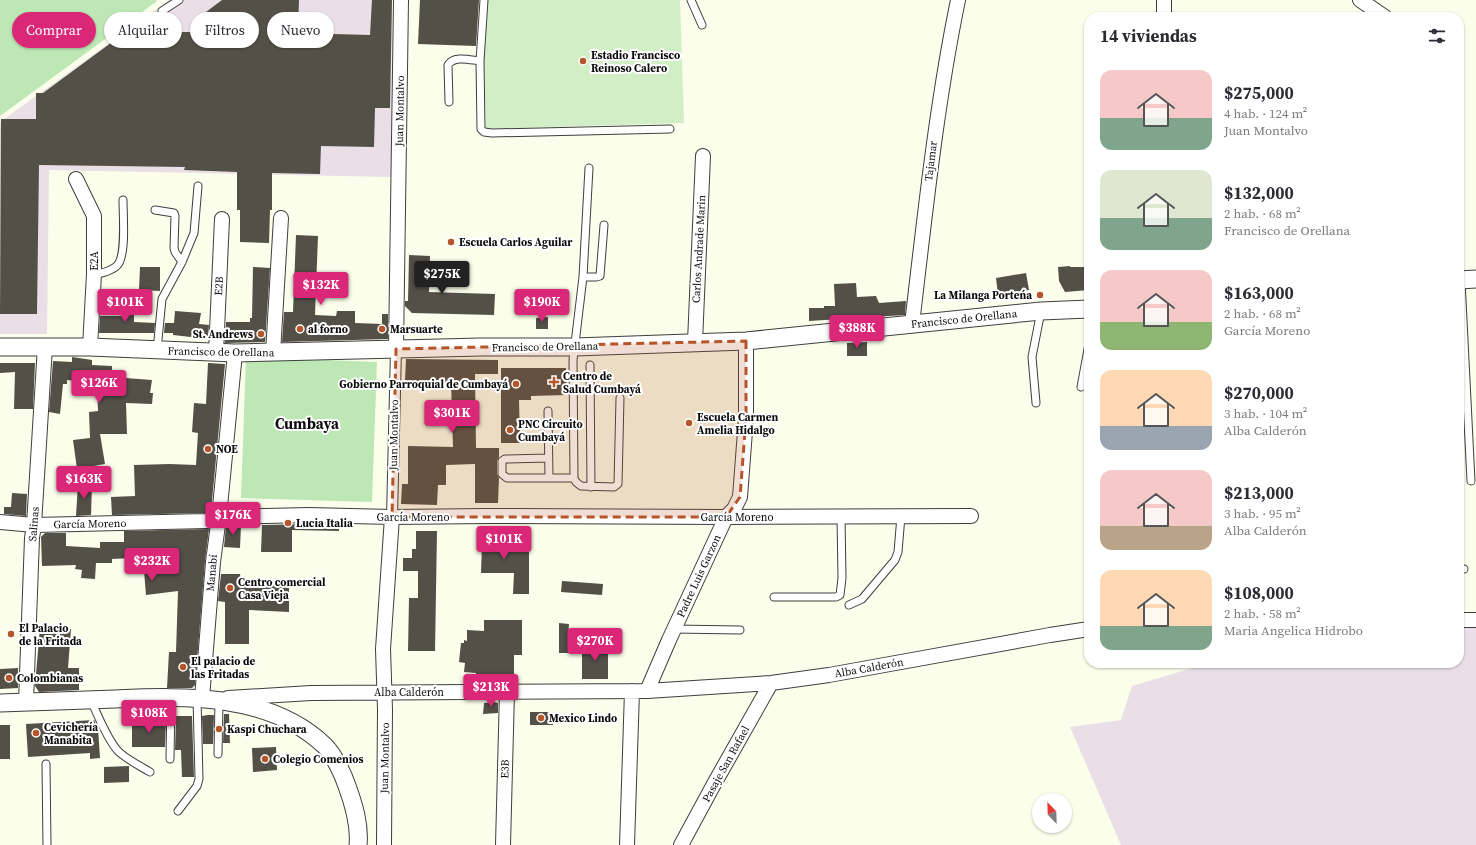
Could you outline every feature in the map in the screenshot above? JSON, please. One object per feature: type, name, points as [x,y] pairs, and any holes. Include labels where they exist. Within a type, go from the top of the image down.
[{"type":"street","name":"Juan Montalvo","points":[[384,845],[385,692],[383,649],[392,518],[401,0]]},
{"type":"street","name":"Tajamar","points":[[912,324],[932,147],[947,53],[958,0]]},
{"type":"street","points":[[1164,0],[1164,12]]},
{"type":"street","points":[[1360,0],[1378,12]]},
{"type":"street","name":"Carlos Andrade Marin","points":[[694,342],[703,156]]},
{"type":"street","name":"E2A","points":[[76,179],[94,216],[94,274],[90,347]]},
{"type":"street","points":[[273,353],[281,218]]},
{"type":"street","name":"E2B","points":[[216,353],[222,219]]},
{"type":"street","name":"Francisco de Orellana","points":[[0,347],[45,346],[216,353],[273,353],[396,349],[575,347],[746,341],[1041,311],[1084,308]]},
{"type":"street","name":"Padre Luis Garzon","points":[[647,691],[726,517],[734,509],[740,497],[746,418],[746,341]]},
{"type":"street","name":"Salinas","points":[[26,702],[32,538],[45,346]]},
{"type":"street","name":"Manabí","points":[[207,699],[213,562],[219,517],[235,353]]},
{"type":"street","name":"García Moreno","points":[[0,522],[34,525],[206,521],[219,517],[310,515],[392,518],[487,516],[971,516]]},
{"type":"street","points":[[1464,620],[1476,620]]},
{"type":"street","name":"Alba Calderón","points":[[207,699],[311,693],[647,691],[772,683],[829,675],[1084,630]]},
{"type":"street","name":"Pasaje San Rafael","points":[[681,845],[772,683]]},
{"type":"street","points":[[628,845],[632,691]]},
{"type":"street","name":"E3B","points":[[503,845],[507,692]]},
{"type":"street","points":[[0,703],[171,697],[207,699],[256,708],[277,715],[302,727],[326,747],[343,774],[354,803],[359,833],[358,845]]},
{"type":"lane","points":[[162,11],[179,0]]},
{"type":"lane","points":[[484,0],[480,61],[481,129],[484,132],[670,130]]},
{"type":"lane","points":[[691,0],[702,24]]},
{"type":"lane","points":[[449,102],[448,65],[451,60],[456,58],[480,61]]},
{"type":"lane","points":[[589,168],[583,277],[574,360],[574,478],[578,485],[590,487],[614,487],[618,484],[620,398]]},
{"type":"lane","points":[[157,350],[162,299],[182,262],[194,233],[198,186]]},
{"type":"lane","points":[[94,274],[114,268],[118,264],[123,248],[123,200]]},
{"type":"lane","points":[[155,210],[174,213],[174,248],[182,262]]},
{"type":"lane","points":[[583,277],[600,276],[604,225]]},
{"type":"lane","points":[[1465,280],[1471,481]]},
{"type":"lane","points":[[1036,403],[1032,357],[1041,311]]},
{"type":"lane","points":[[590,365],[590,487]]},
{"type":"lane","points":[[1081,387],[1084,371]]},
{"type":"lane","points":[[548,411],[549,478]]},
{"type":"lane","points":[[548,458],[505,459],[502,461],[502,474],[506,478],[574,478]]},
{"type":"lane","points":[[849,605],[862,600],[895,560],[898,552],[901,516]]},
{"type":"lane","points":[[774,597],[836,597],[840,595],[842,578],[841,517]]},
{"type":"lane","points":[[674,630],[740,630]]},
{"type":"lane","points":[[170,759],[171,697]]},
{"type":"lane","points":[[207,699],[218,754]]},
{"type":"lane","points":[[178,811],[196,786],[199,779],[207,699]]},
{"type":"lane","points":[[91,700],[99,718],[119,752],[150,772]]},
{"type":"lane","points":[[46,764],[47,845]]},
{"type":"highlighted area","points":[[746,341],[746,418],[740,497],[726,517],[392,517],[396,349]]},
{"type":"shaded area","points":[[169,0],[392,0],[391,177],[49,170],[47,334],[0,334],[0,122],[104,47],[182,48],[182,12],[152,12]]},
{"type":"shaded area","points":[[1464,627],[1476,627],[1476,845],[1121,845],[1070,727],[1121,720],[1132,686],[1192,668],[1464,668]]},
{"type":"green space","points":[[0,0],[157,1],[142,12],[104,12],[104,40],[96,46],[96,12],[12,12],[12,48],[93,48],[0,116]]},
{"type":"green space","name":"Estadio Francisco Reinoso Calero","points":[[482,0],[680,0],[684,123],[486,129]]},
{"type":"green space","points":[[246,357],[377,362],[372,502],[241,498]]},
{"type":"building","points":[[222,0],[299,0],[299,12],[267,12],[267,48],[334,48],[334,34],[370,35],[372,0],[392,0],[390,108],[375,108],[374,147],[321,146],[320,174],[272,173],[272,210],[270,210],[269,243],[240,242],[240,210],[237,210],[237,172],[184,170],[185,167],[39,165],[37,314],[0,314],[1,119],[36,119],[36,93],[43,93],[104,48],[182,48],[182,32],[190,32],[190,48],[259,48],[259,12],[206,12]]},
{"type":"building","points":[[420,0],[479,0],[476,46],[418,44]]},
{"type":"building","points":[[296,235],[318,236],[315,315],[336,316],[337,311],[355,311],[355,323],[382,324],[382,314],[388,314],[388,339],[282,342],[284,312],[293,312]]},
{"type":"building","points":[[409,255],[430,256],[429,292],[495,294],[494,315],[412,313],[405,306],[405,301],[408,301]]},
{"type":"building","points":[[140,267],[160,267],[160,291],[139,290]]},
{"type":"building","points":[[253,267],[270,268],[265,342],[225,343],[226,322],[250,322],[250,318],[252,318]]},
{"type":"building","points":[[1058,267],[1084,267],[1084,290],[1065,292],[1059,281]]},
{"type":"building","points":[[1026,273],[1029,290],[998,295],[996,278]]},
{"type":"building","points":[[856,283],[857,297],[876,296],[879,303],[906,301],[905,315],[809,321],[809,308],[835,306],[834,284]]},
{"type":"building","points":[[124,302],[134,302],[134,322],[155,323],[154,333],[99,333],[100,316],[124,316]]},
{"type":"building","points":[[175,311],[201,313],[199,324],[209,325],[208,339],[173,335],[173,333],[164,333],[165,323],[174,323]]},
{"type":"building","points":[[548,317],[548,329],[536,329],[536,318]]},
{"type":"building","points":[[867,342],[867,356],[847,356],[847,343]]},
{"type":"building","points":[[72,357],[92,360],[92,365],[112,366],[112,377],[152,380],[150,393],[153,393],[152,404],[126,403],[127,434],[100,434],[105,464],[77,469],[73,440],[90,438],[89,412],[98,411],[97,385],[93,385],[93,383],[67,380],[67,384],[63,384],[60,414],[49,412],[53,361],[72,362]]},
{"type":"building","points":[[406,359],[498,360],[498,374],[475,374],[476,448],[499,448],[499,457],[497,461],[497,474],[499,478],[498,503],[475,503],[475,464],[446,465],[446,485],[438,485],[437,505],[401,504],[402,484],[408,484],[408,446],[453,447],[451,382],[405,381]]},
{"type":"building","points":[[0,363],[35,363],[33,409],[14,409],[15,372],[0,373]]},
{"type":"building","points":[[208,363],[225,364],[211,511],[205,513],[112,515],[111,497],[135,496],[134,465],[196,465],[198,433],[192,432],[194,403],[206,404]]},
{"type":"building","points":[[501,368],[566,368],[567,395],[531,396],[531,400],[519,400],[520,443],[501,443]]},
{"type":"building","points":[[78,484],[92,485],[91,515],[76,516]]},
{"type":"building","points":[[12,493],[27,494],[26,516],[4,514],[4,507],[11,507]]},
{"type":"building","points":[[339,524],[339,531],[292,530],[292,552],[261,552],[262,525]]},
{"type":"building","points":[[226,525],[241,525],[240,548],[224,547]]},
{"type":"building","points":[[478,527],[499,527],[499,552],[529,552],[529,594],[513,594],[514,573],[481,573],[482,542],[478,542]]},
{"type":"building","points":[[209,529],[195,685],[192,688],[167,688],[169,652],[176,652],[178,591],[146,595],[144,571],[178,566],[177,549],[133,550],[133,558],[112,559],[112,563],[96,563],[95,579],[81,578],[82,570],[75,569],[76,565],[42,566],[41,537],[45,533],[66,533],[66,546],[100,548],[100,542],[124,542],[124,531]]},
{"type":"building","points":[[416,531],[437,531],[435,651],[408,651],[409,598],[418,598],[418,571],[403,571],[403,558],[412,558],[412,549],[416,549]]},
{"type":"building","points":[[221,574],[240,574],[241,582],[289,583],[289,612],[249,610],[249,644],[225,644],[225,602],[218,601]]},
{"type":"building","points":[[562,581],[603,584],[602,595],[561,592]]},
{"type":"building","points":[[484,620],[522,620],[522,655],[514,655],[514,682],[476,682],[476,673],[464,672],[465,663],[459,662],[461,643],[464,643],[464,640],[467,641],[467,630],[484,631]]},
{"type":"building","points":[[559,623],[569,624],[568,639],[574,639],[574,653],[559,653]]},
{"type":"building","points":[[40,627],[71,629],[68,668],[79,668],[79,690],[39,692],[35,686]]},
{"type":"building","points":[[582,646],[608,646],[608,679],[582,679]]},
{"type":"building","name":"Colombianas","points":[[18,668],[18,688],[0,689],[0,669]]},
{"type":"building","points":[[484,703],[498,703],[498,713],[483,714]]},
{"type":"building","name":"Mexico Lindo","points":[[530,712],[553,712],[553,725],[530,725]]},
{"type":"building","points":[[224,714],[229,714],[230,743],[223,743]]},
{"type":"building","points":[[214,715],[213,744],[203,744],[202,716]]},
{"type":"building","points":[[176,716],[192,716],[194,777],[182,777],[181,750],[175,750]]},
{"type":"building","points":[[94,720],[98,728],[100,758],[90,759],[90,753],[28,757],[26,724]]},
{"type":"building","points":[[166,721],[165,747],[132,747],[132,722]]},
{"type":"building","points":[[0,725],[10,725],[10,759],[0,759]]},
{"type":"building","name":"Colegio Comenios","points":[[276,747],[277,770],[253,772],[252,748]]},
{"type":"building","points":[[129,766],[129,782],[104,783],[104,767]]},
{"type":"place","name":"Estadio Francisco Reinoso Calero","points":[[583,61]]},
{"type":"place","name":"Escuela Carlos Aguilar","points":[[451,242]]},
{"type":"place","name":"La Milanga Porteńa","points":[[1040,295]]},
{"type":"place","name":"al forno","points":[[300,329]]},
{"type":"place","name":"Marsuarte","points":[[382,329]]},
{"type":"place","name":"St. Andrews","points":[[261,334]]},
{"type":"place","name":"Centro de Salud Cumbayá","points":[[554,382]]},
{"type":"place","name":"Gobierno Parroquial de Cumbayá","points":[[516,384]]},
{"type":"place","name":"Escuela Carmen Amelia Hidalgo","points":[[689,423]]},
{"type":"place","name":"PNC Circuito Cumbayá","points":[[510,430]]},
{"type":"place","name":"NOE","points":[[208,449]]},
{"type":"place","name":"Lucia Italia","points":[[288,523]]},
{"type":"place","name":"Centro comercial Casa Vieja","points":[[230,588]]},
{"type":"place","name":"El Palacio de la Fritada","points":[[11,634]]},
{"type":"place","name":"El palacio de las Fritadas","points":[[183,667]]},
{"type":"place","name":"Colombianas","points":[[9,678]]},
{"type":"place","name":"Mexico Lindo","points":[[541,718]]},
{"type":"place","name":"Kaspi Chuchara","points":[[219,729]]},
{"type":"place","name":"Cevichería Manabita","points":[[36,733]]},
{"type":"place","name":"Colegio Comenios","points":[[265,759]]},
{"type":"district","name":"Cumbaya","points":[[307,423]]}]
